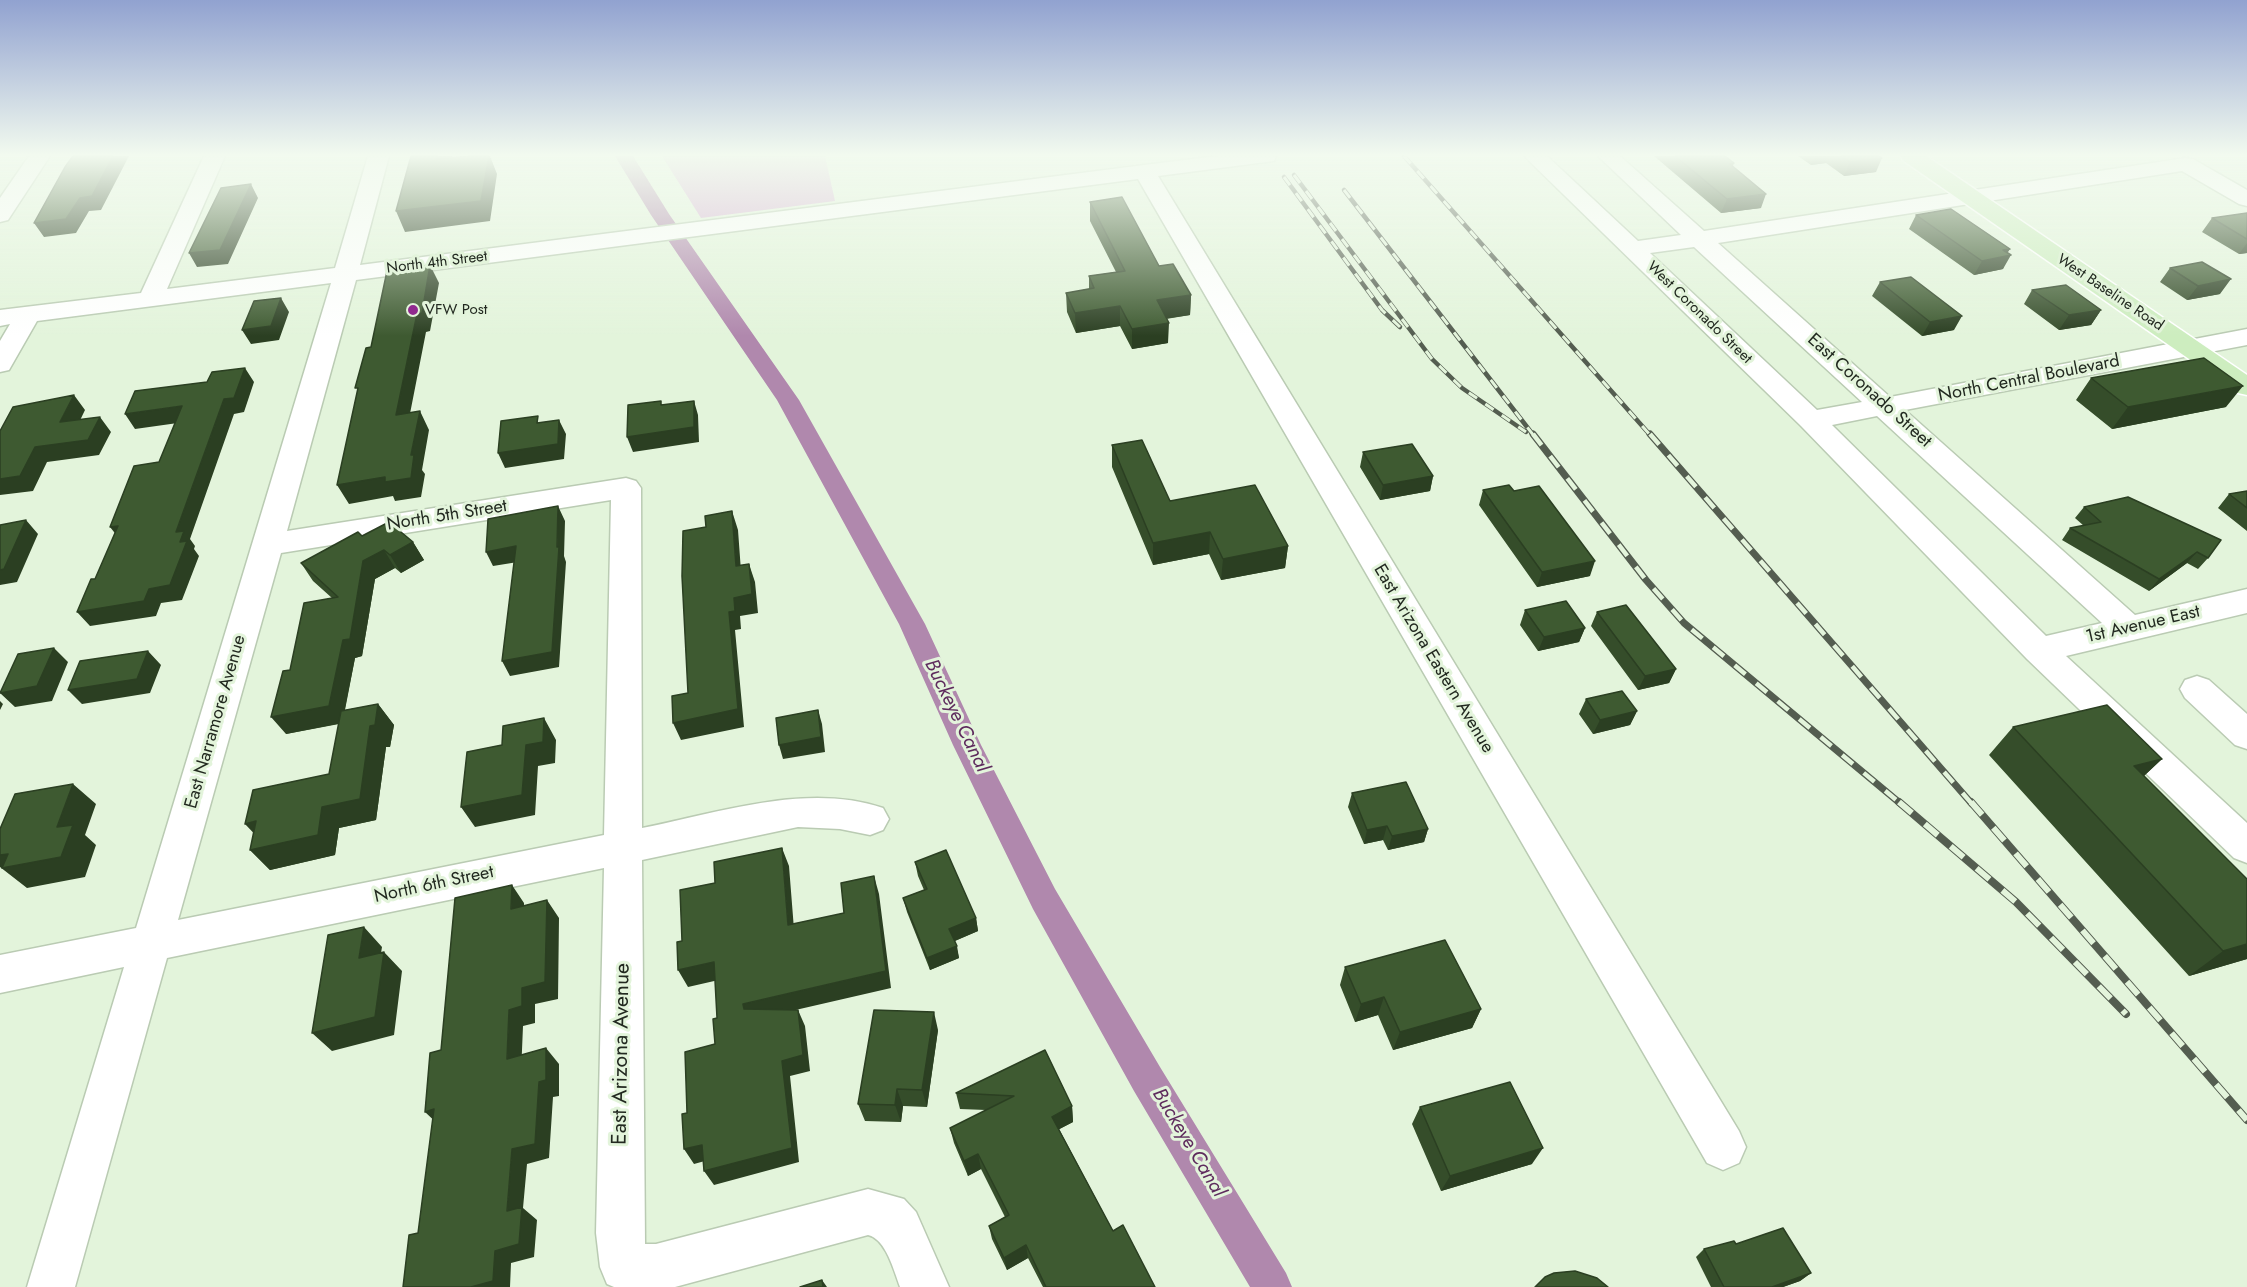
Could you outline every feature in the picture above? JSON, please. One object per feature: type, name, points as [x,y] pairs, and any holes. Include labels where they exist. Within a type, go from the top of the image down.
[{"type":"main road","name":"West Baseline Road","points":[[2000,216],[2247,387]]},
{"type":"street","points":[[150,300],[187,216]]},
{"type":"street","name":"East Narramore Avenue","points":[[51,1287],[362,216]]},
{"type":"street","name":"North 4th Street","points":[[0,318],[802,216]]},
{"type":"street","name":"East Arizona Eastern Avenue","points":[[1171,216],[1723,1147]]},
{"type":"street","name":"West Coronado Street","points":[[1598,216],[1811,420]]},
{"type":"street","name":"East Coronado Street","points":[[1674,216],[2128,628]]},
{"type":"street","points":[[1632,249],[1848,216]]},
{"type":"street","points":[[0,364],[28,315]]},
{"type":"street","name":"North Central Boulevard","points":[[1811,420],[2247,338]]},
{"type":"street","points":[[1811,420],[2039,650],[2247,847]]},
{"type":"street","name":"North 5th Street","points":[[267,545],[626,488]]},
{"type":"street","name":"East Arizona Avenue","points":[[626,488],[620,1233],[624,1267],[656,1268],[868,1212],[887,1216],[899,1228],[925,1287]]},
{"type":"street","name":"1st Avenue East","points":[[2039,650],[2247,601]]},
{"type":"street","points":[[2198,689],[2247,735]]},
{"type":"street","name":"North 6th Street","points":[[0,974],[798,812],[840,814],[870,819]]},
{"type":"building","points":[[38,216],[68,216],[66,219],[34,223]]},
{"type":"building","points":[[207,216],[236,216],[220,250],[189,253]]},
{"type":"building","points":[[1097,216],[1132,216],[1159,266],[1173,264],[1191,295],[1157,300],[1169,323],[1132,329],[1120,306],[1075,313],[1066,293],[1094,288],[1089,276],[1125,271]]},
{"type":"building","points":[[1918,216],[1961,216],[2010,249],[2003,250],[2011,255],[1982,261]]},
{"type":"building","points":[[2247,216],[2247,239],[2212,218]]},
{"type":"building","points":[[2202,262],[2231,279],[2198,286],[2170,268]]},
{"type":"building","points":[[430,265],[422,313],[417,314],[396,415],[420,411],[411,455],[414,455],[411,478],[385,482],[385,477],[337,485],[358,388],[355,388],[366,348],[371,347],[387,271]]},
{"type":"building","points":[[1911,277],[1962,316],[1930,322],[1880,282]]},
{"type":"building","points":[[2066,285],[2101,310],[2069,315],[2032,290]]},
{"type":"building","points":[[281,298],[271,326],[242,330],[254,301]]},
{"type":"building","points":[[2204,358],[2243,386],[2128,407],[2091,378]]},
{"type":"building","points":[[245,368],[234,398],[224,399],[176,532],[184,531],[180,542],[187,541],[170,585],[149,589],[144,601],[77,612],[91,579],[95,579],[118,526],[110,527],[134,466],[159,462],[182,406],[125,414],[135,391],[207,382],[212,372]]},
{"type":"building","points":[[74,395],[60,422],[100,417],[88,440],[35,447],[20,476],[0,479],[0,431],[13,407]]},
{"type":"building","points":[[661,401],[661,405],[694,401],[694,427],[627,437],[628,405]]},
{"type":"building","points":[[538,416],[537,423],[559,420],[558,444],[498,453],[501,421]]},
{"type":"building","points":[[1142,440],[1170,501],[1255,485],[1288,546],[1223,559],[1210,532],[1153,543],[1112,445]]},
{"type":"building","points":[[1412,444],[1433,476],[1383,485],[1363,452]]},
{"type":"building","points":[[1509,485],[1514,491],[1539,486],[1595,561],[1542,572],[1483,490]]},
{"type":"building","points":[[2247,491],[2247,508],[2229,494]]},
{"type":"building","points":[[2128,497],[2221,540],[2208,558],[2197,552],[2159,579],[2070,528],[2101,522],[2084,507]]},
{"type":"building","points":[[558,506],[557,547],[559,547],[552,652],[502,661],[516,546],[486,552],[488,519]]},
{"type":"building","points":[[732,511],[736,566],[749,564],[752,594],[734,598],[735,611],[729,612],[738,709],[673,723],[672,696],[688,693],[682,576],[683,531],[706,527],[705,516]]},
{"type":"building","points":[[26,520],[4,569],[0,570],[0,525]]},
{"type":"building","points":[[389,522],[413,542],[390,555],[384,550],[363,561],[350,639],[343,640],[329,706],[271,717],[283,671],[290,670],[304,603],[338,597],[301,563],[358,532],[362,536]]},
{"type":"building","points":[[1566,601],[1585,628],[1544,637],[1525,610]]},
{"type":"building","points":[[1626,605],[1676,669],[1645,676],[1597,612]]},
{"type":"building","points":[[54,648],[37,686],[0,693],[18,654]]},
{"type":"building","points":[[148,651],[137,679],[68,690],[80,661]]},
{"type":"building","points":[[1622,691],[1637,711],[1600,720],[1586,699]]},
{"type":"building","points":[[378,704],[375,725],[370,726],[360,799],[322,807],[318,835],[250,850],[256,821],[245,824],[253,790],[329,774],[341,711]]},
{"type":"building","points":[[2107,705],[2162,759],[2134,766],[2247,879],[2247,944],[2223,951],[2013,727]]},
{"type":"building","points":[[818,710],[821,737],[779,745],[776,718]]},
{"type":"building","points":[[544,718],[543,742],[526,745],[522,795],[461,807],[467,752],[502,745],[503,726]]},
{"type":"building","points":[[1406,782],[1428,829],[1392,836],[1387,826],[1367,830],[1352,793]]},
{"type":"building","points":[[73,784],[57,827],[73,825],[61,857],[2,868],[8,854],[0,855],[0,829],[15,794]]},
{"type":"building","points":[[782,848],[788,925],[844,913],[841,883],[874,876],[886,971],[743,1004],[744,1009],[798,1010],[803,1055],[782,1061],[792,1148],[704,1171],[702,1145],[684,1149],[682,1114],[687,1113],[685,1052],[715,1044],[713,1019],[717,1018],[714,962],[678,970],[677,942],[682,941],[680,890],[715,883],[714,862]]},
{"type":"building","points":[[946,850],[976,918],[949,929],[957,946],[927,958],[903,898],[927,889],[915,862]]},
{"type":"building","points":[[512,885],[511,909],[547,900],[545,982],[522,988],[522,1006],[509,1010],[507,1059],[546,1048],[546,1080],[539,1082],[535,1144],[512,1149],[507,1211],[522,1207],[519,1244],[495,1251],[493,1281],[471,1287],[403,1287],[409,1235],[418,1233],[434,1109],[425,1112],[430,1053],[441,1050],[455,898]]},
{"type":"building","points":[[364,927],[359,958],[384,952],[375,1017],[312,1033],[328,935]]},
{"type":"building","points":[[1445,940],[1481,1009],[1400,1032],[1384,997],[1361,1004],[1345,967]]},
{"type":"building","points":[[874,1010],[934,1012],[922,1090],[897,1089],[895,1105],[858,1104]]},
{"type":"building","points":[[1045,1050],[1072,1106],[1052,1117],[1113,1231],[1123,1225],[1155,1287],[1046,1287],[1026,1245],[1004,1258],[989,1226],[1009,1215],[978,1154],[964,1161],[950,1128],[1014,1096],[956,1093]]},
{"type":"building","points":[[1510,1082],[1543,1148],[1450,1176],[1420,1107]]},
{"type":"building","points":[[1783,1228],[1811,1273],[1772,1287],[1724,1287],[1704,1249],[1734,1241],[1736,1244]]},
{"type":"building","points":[[1575,1271],[1597,1278],[1608,1287],[1535,1287],[1545,1277],[1554,1273]]},
{"type":"building","points":[[822,1280],[823,1287],[800,1287]]},
{"type":"waterway","name":"Buckeye Canal","points":[[661,216],[788,400],[912,624],[967,745],[1044,899],[1147,1079],[1272,1287]]},
{"type":"railway","points":[[1313,216],[1382,310],[1400,327]]},
{"type":"railway","points":[[1325,216],[1432,359],[1462,388],[1526,432]]},
{"type":"railway","points":[[1364,216],[1534,436]]},
{"type":"railway","points":[[1457,216],[1651,436]]},
{"type":"railway","points":[[1533,434],[1646,580],[1684,623],[1901,804]]},
{"type":"railway","points":[[1650,434],[1972,804]]},
{"type":"railway","points":[[1899,802],[2016,902],[2126,1014]]},
{"type":"railway","points":[[1971,802],[2247,1120]]},
{"type":"place","name":"VFW Post","points":[[413,310]]}]
